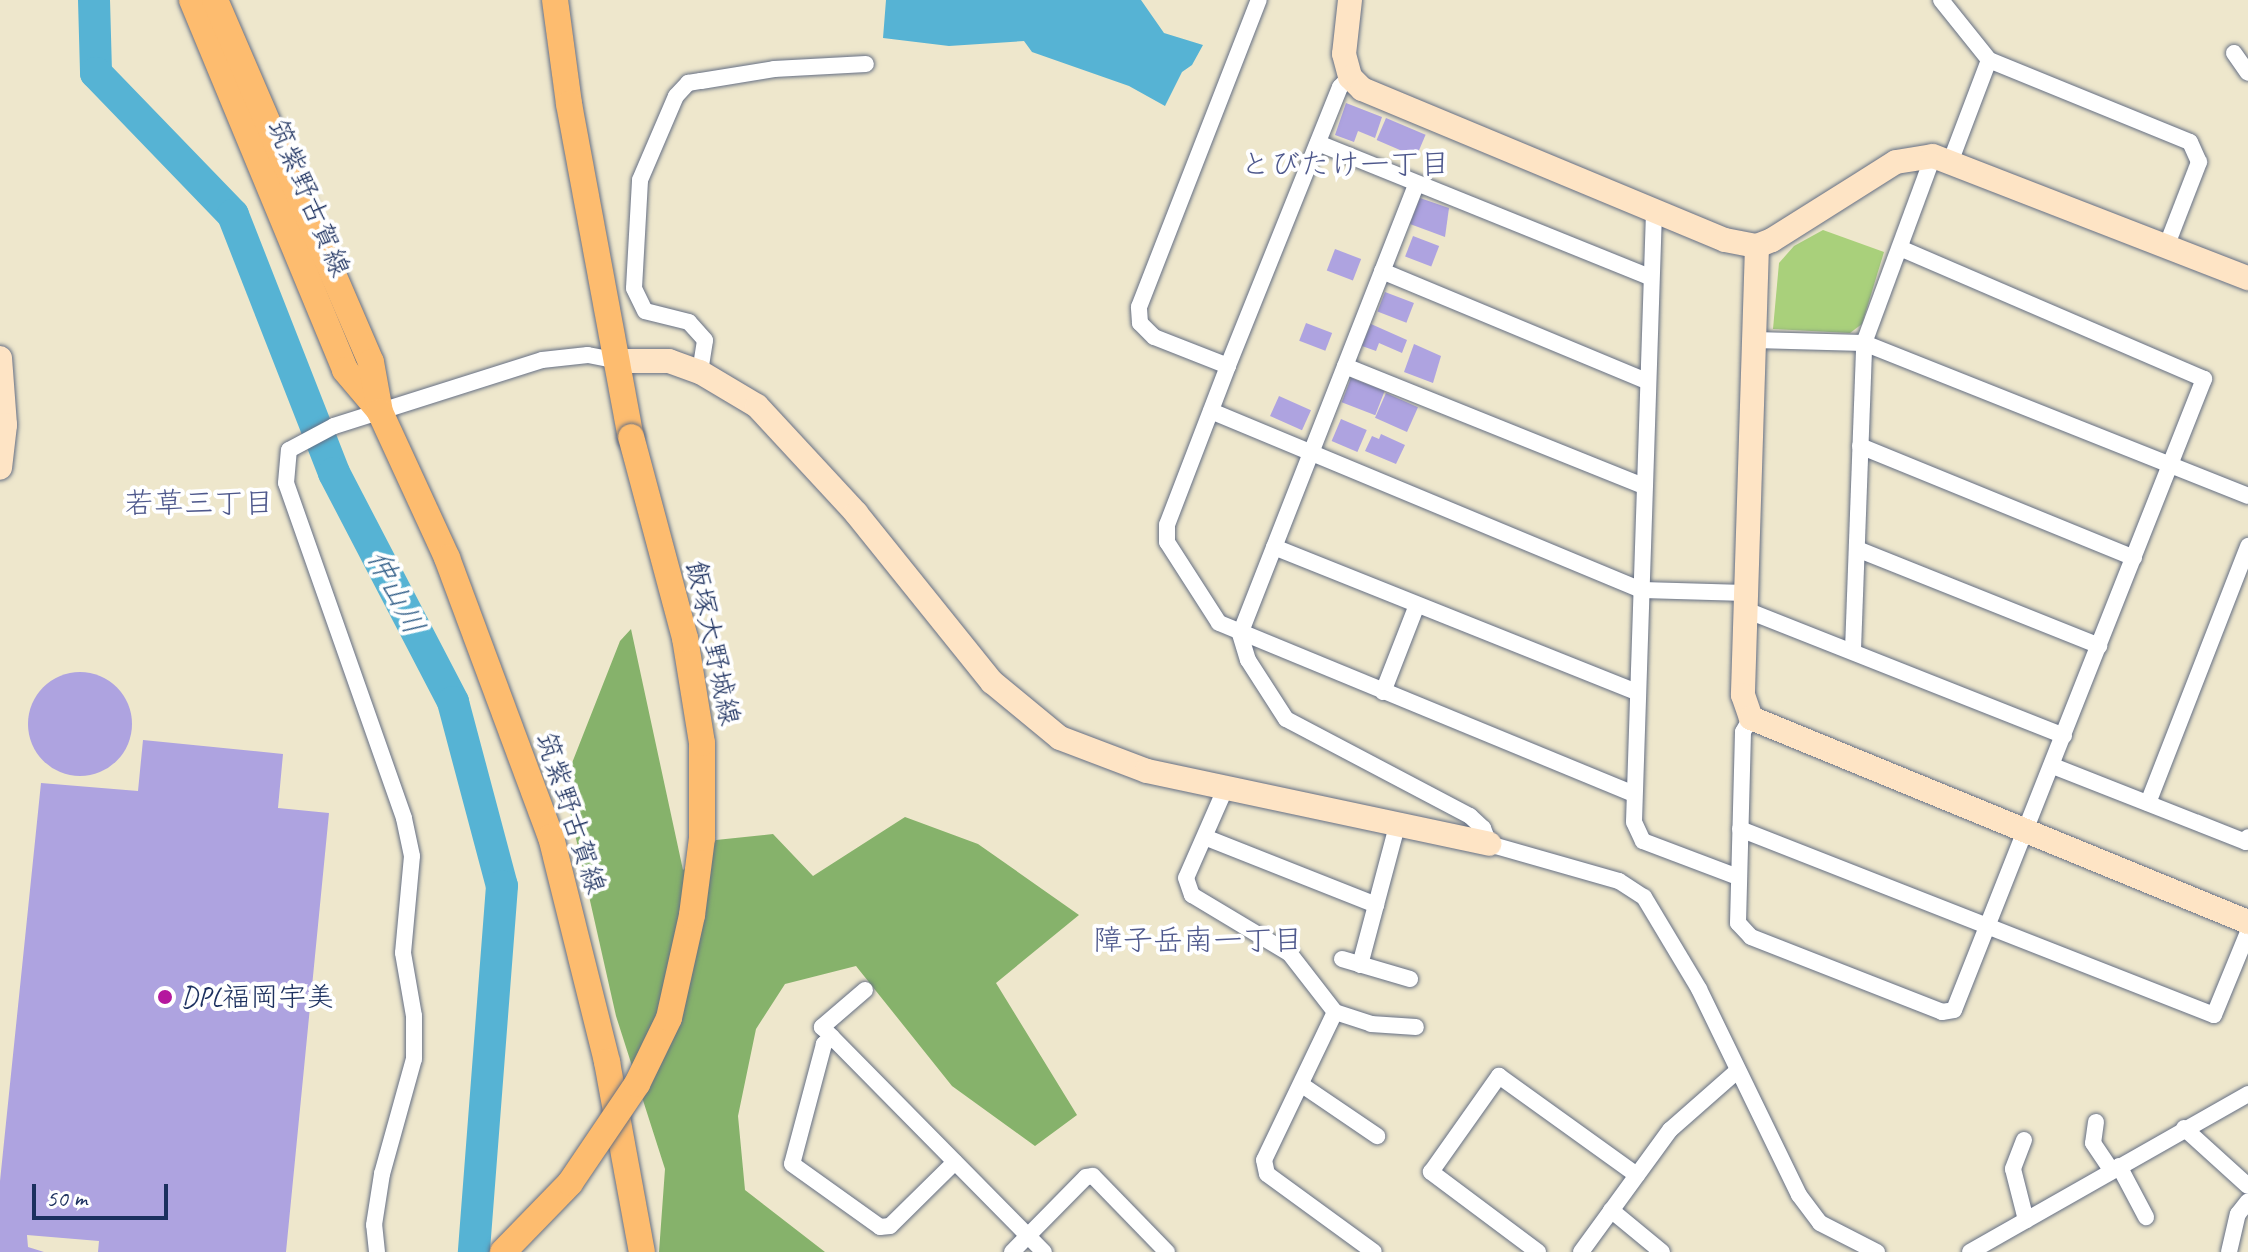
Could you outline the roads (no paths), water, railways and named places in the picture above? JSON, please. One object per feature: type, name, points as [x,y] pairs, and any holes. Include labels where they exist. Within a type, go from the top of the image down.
[{"type":"main road","name":"筑紫野古賀線","points":[[192,0],[345,370],[380,412]]},
{"type":"main road","name":"筑紫野古賀線","points":[[215,0],[371,362],[380,412],[447,558],[551,837],[607,1062],[642,1252]]},
{"type":"main road","name":"飯塚大野城線","points":[[503,1252],[570,1183],[637,1084],[669,1018],[692,915],[702,838],[702,743],[685,638],[631,437],[569,104],[555,0]]},
{"type":"street","points":[[1228,366],[1154,337],[1140,323],[1139,307],[1259,0]]},
{"type":"street","points":[[1350,0],[1344,54],[1350,77],[1378,97],[1654,212],[1757,246],[1896,162],[1942,158],[2248,278]]},
{"type":"street","points":[[1941,0],[1989,60],[2190,142],[2199,162],[2166,247]]},
{"type":"street","points":[[2234,53],[2248,73]]},
{"type":"street","points":[[1853,650],[1864,343],[1900,248],[1989,60]]},
{"type":"street","points":[[700,372],[705,340],[689,322],[645,311],[634,288],[640,180],[676,96],[688,83],[774,69],[866,64]]},
{"type":"street","points":[[1350,77],[1340,87],[1228,366],[1167,525],[1167,542],[1219,623],[1633,794]]},
{"type":"street","points":[[1318,143],[1649,277]]},
{"type":"street","points":[[1416,185],[1240,634],[1257,678],[1286,719],[1470,816],[1483,828],[1489,844]]},
{"type":"street","points":[[1654,212],[1649,277],[1634,822],[1643,841],[1738,877]]},
{"type":"street","points":[[1757,246],[1743,695],[1751,718],[2248,922]]},
{"type":"street","points":[[1751,718],[1743,732],[1738,923],[1751,937],[1942,1012],[1958,1004],[2204,379],[1900,248]]},
{"type":"street","points":[[1382,271],[1646,381]]},
{"type":"street","points":[[1754,340],[1864,343],[2248,496]]},
{"type":"street","points":[[377,1252],[374,1225],[382,1174],[414,1059],[414,1016],[403,953],[412,856],[404,818],[286,483],[289,450],[334,426],[542,360],[588,355],[618,361],[669,361],[700,372],[745,398],[779,427],[1013,703],[1060,738],[1098,756],[1397,826],[1489,844],[1619,881],[1644,897],[1699,989],[1799,1195],[1820,1223],[1877,1252]]},
{"type":"street","points":[[0,358],[5,425],[0,468]]},
{"type":"street","points":[[1345,366],[1644,486]]},
{"type":"street","points":[[1211,411],[1642,590],[1746,601],[1853,650],[2064,736]]},
{"type":"street","points":[[1860,446],[2134,558]]},
{"type":"street","points":[[2148,803],[2248,546]]},
{"type":"street","points":[[1274,547],[1637,692]]},
{"type":"street","points":[[1857,549],[2099,646]]},
{"type":"street","points":[[1383,692],[1417,605]]},
{"type":"street","points":[[2053,766],[2247,840]]},
{"type":"street","points":[[1226,787],[1207,838],[1186,878],[1192,895],[1290,954],[1335,1012],[1371,1024],[1416,1027]]},
{"type":"street","points":[[1360,965],[1397,826]]},
{"type":"street","points":[[1740,829],[2214,1015],[2248,932]]},
{"type":"street","points":[[1207,838],[1376,905]]},
{"type":"street","points":[[1342,959],[1410,979]]},
{"type":"street","points":[[865,990],[822,1027],[1044,1252]]},
{"type":"street","points":[[1335,1012],[1264,1160],[1267,1174],[1374,1252]]},
{"type":"street","points":[[832,1037],[824,1044],[792,1164],[880,1227],[890,1226],[955,1162]]},
{"type":"street","points":[[1581,1252],[1670,1130],[1737,1071]]},
{"type":"street","points":[[1538,1252],[1431,1172],[1499,1076],[1637,1175]]},
{"type":"street","points":[[1302,1085],[1377,1136]]},
{"type":"street","points":[[1970,1252],[2248,1094]]},
{"type":"street","points":[[2096,1122],[2093,1143],[2115,1168],[2146,1217]]},
{"type":"street","points":[[2184,1128],[2248,1186]]},
{"type":"street","points":[[2024,1140],[2013,1169],[2026,1220]]},
{"type":"street","points":[[1012,1252],[1086,1177],[1093,1176],[1167,1252]]},
{"type":"street","points":[[2229,1252],[2238,1214],[2248,1201]]},
{"type":"street","points":[[1611,1210],[1662,1252]]},
{"type":"water","points":[[886,0],[1141,0],[1164,33],[1203,45],[1192,65],[1182,72],[1165,106],[1129,86],[1032,52],[1024,41],[949,46],[883,38]]},
{"type":"waterway","name":"仲山川","points":[[94,0],[96,73],[233,215],[334,473],[453,702],[502,886],[474,1252]]},
{"type":"place","name":"DPL福岡宇美","points":[[165,997]]},
{"type":"district","name":"とびたけ一丁目","points":[[1345,164]]},
{"type":"district","name":"若草三丁目","points":[[199,503]]},
{"type":"district","name":"障子岳南一丁目","points":[[1198,940]]}]
